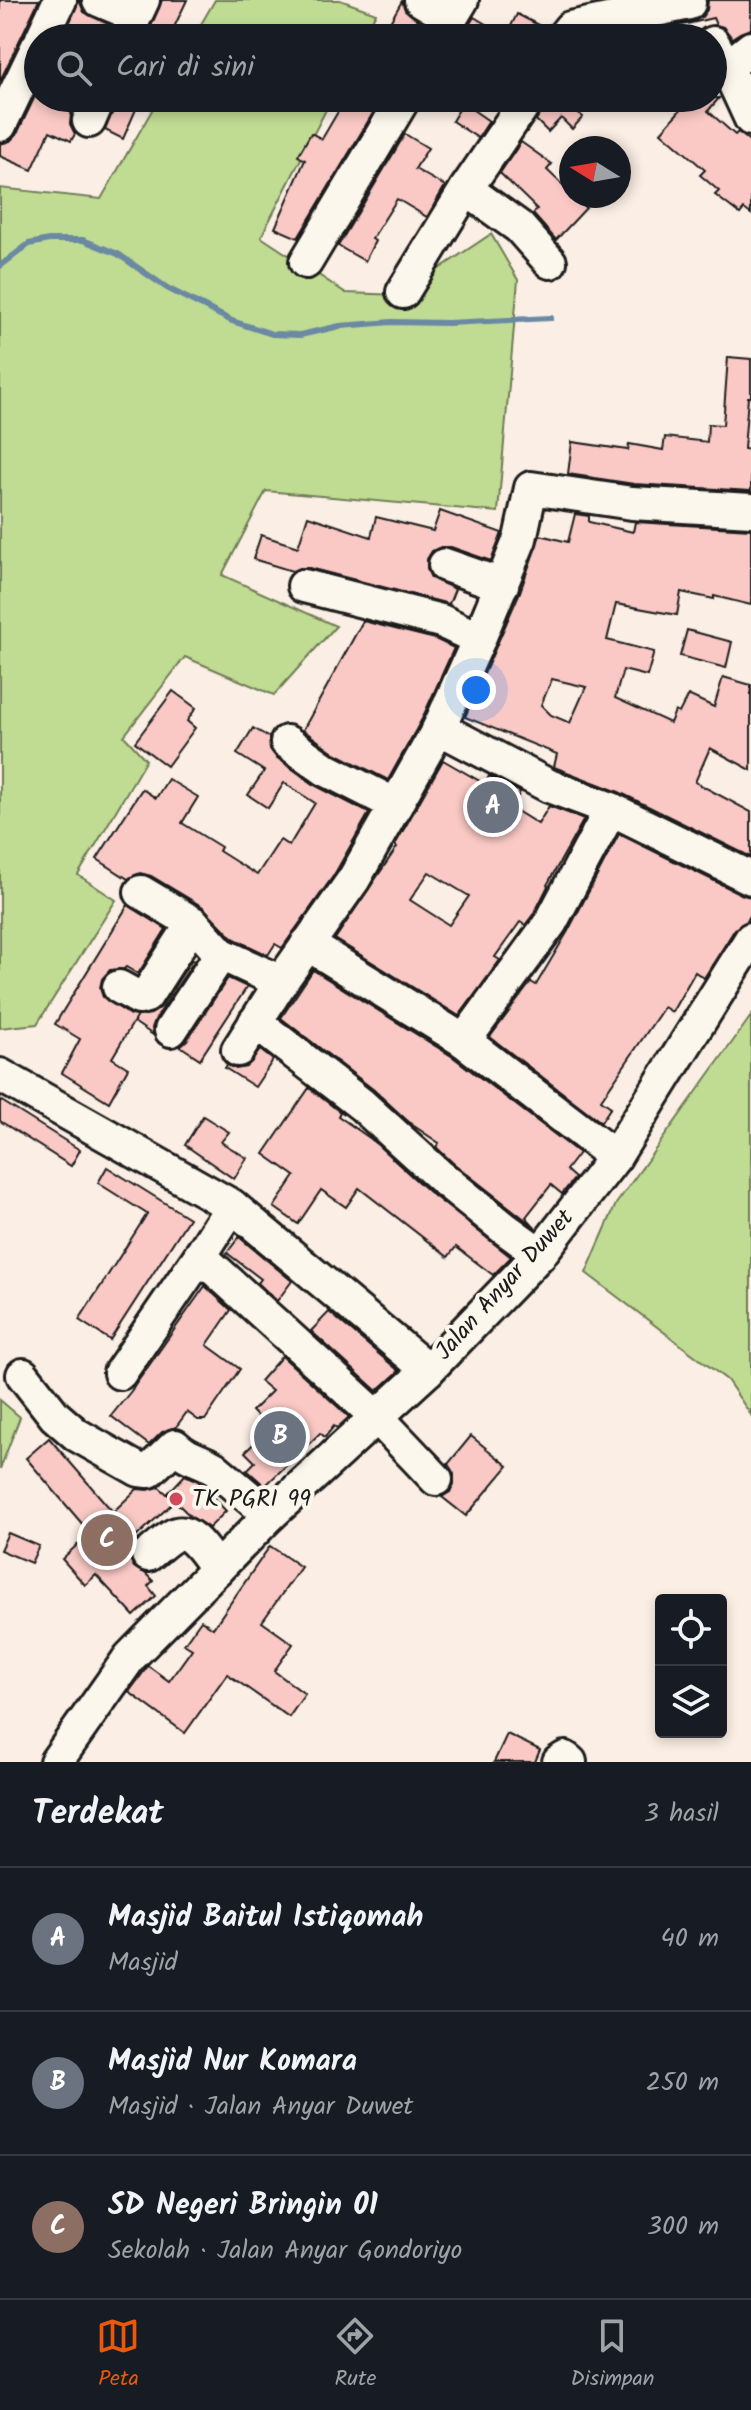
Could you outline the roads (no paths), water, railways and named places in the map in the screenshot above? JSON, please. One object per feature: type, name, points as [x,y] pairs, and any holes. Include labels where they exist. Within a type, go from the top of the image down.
[{"type":"street","points":[[49,24],[60,0]]},
{"type":"street","points":[[99,0],[135,18]]},
{"type":"street","points":[[421,0],[451,19]]},
{"type":"street","points":[[588,24],[689,2],[702,24]]},
{"type":"street","points":[[730,53],[751,119]]},
{"type":"street","points":[[0,125],[24,75]]},
{"type":"street","points":[[306,262],[396,112]]},
{"type":"street","points":[[403,292],[466,189],[518,112]]},
{"type":"street","points":[[466,189],[519,227],[550,262]]},
{"type":"street","points":[[238,1050],[281,982],[354,879],[439,728],[520,539],[531,488],[632,503],[751,510]]},
{"type":"street","points":[[445,565],[502,585]]},
{"type":"street","points":[[304,586],[441,621],[479,639]]},
{"type":"street","points":[[439,728],[549,786],[611,809],[751,878]]},
{"type":"street","points":[[287,742],[325,769],[396,805]]},
{"type":"street","points":[[464,1041],[551,922],[611,809]]},
{"type":"street","points":[[141,892],[193,923],[221,954],[281,982]]},
{"type":"street","points":[[119,987],[139,998],[146,996],[193,923]]},
{"type":"street","name":"Jalan Anyar Duwet","points":[[56,1762],[130,1657],[270,1515],[428,1370],[540,1254],[615,1157],[751,939]]},
{"type":"street","points":[[307,944],[464,1041],[615,1157]]},
{"type":"street","points":[[171,1030],[221,954]]},
{"type":"street","points":[[255,1022],[362,1105],[441,1177],[540,1254]]},
{"type":"street","points":[[0,1075],[232,1206],[428,1370]]},
{"type":"street","points":[[120,1373],[232,1206]]},
{"type":"street","points":[[200,1256],[377,1417],[436,1479]]},
{"type":"street","points":[[23,1375],[55,1416],[77,1435],[139,1470],[149,1471],[175,1446],[188,1458],[214,1468],[270,1515]]},
{"type":"street","points":[[148,1555],[176,1533],[183,1533],[217,1569]]},
{"type":"waterway","points":[[0,266],[29,244],[49,240],[83,240],[118,254],[167,288],[232,321],[272,334],[300,335],[340,326],[392,322],[448,323],[551,318]]},
{"type":"place","name":"Masjid Baitul Istiqomah","points":[[493,807]]},
{"type":"place","name":"Masjid Nur Komara","points":[[280,1437]]},
{"type":"place","name":"TK PGRI 99","points":[[176,1499]]},
{"type":"place","name":"SD Negeri Bringin 01","points":[[107,1540]]}]
